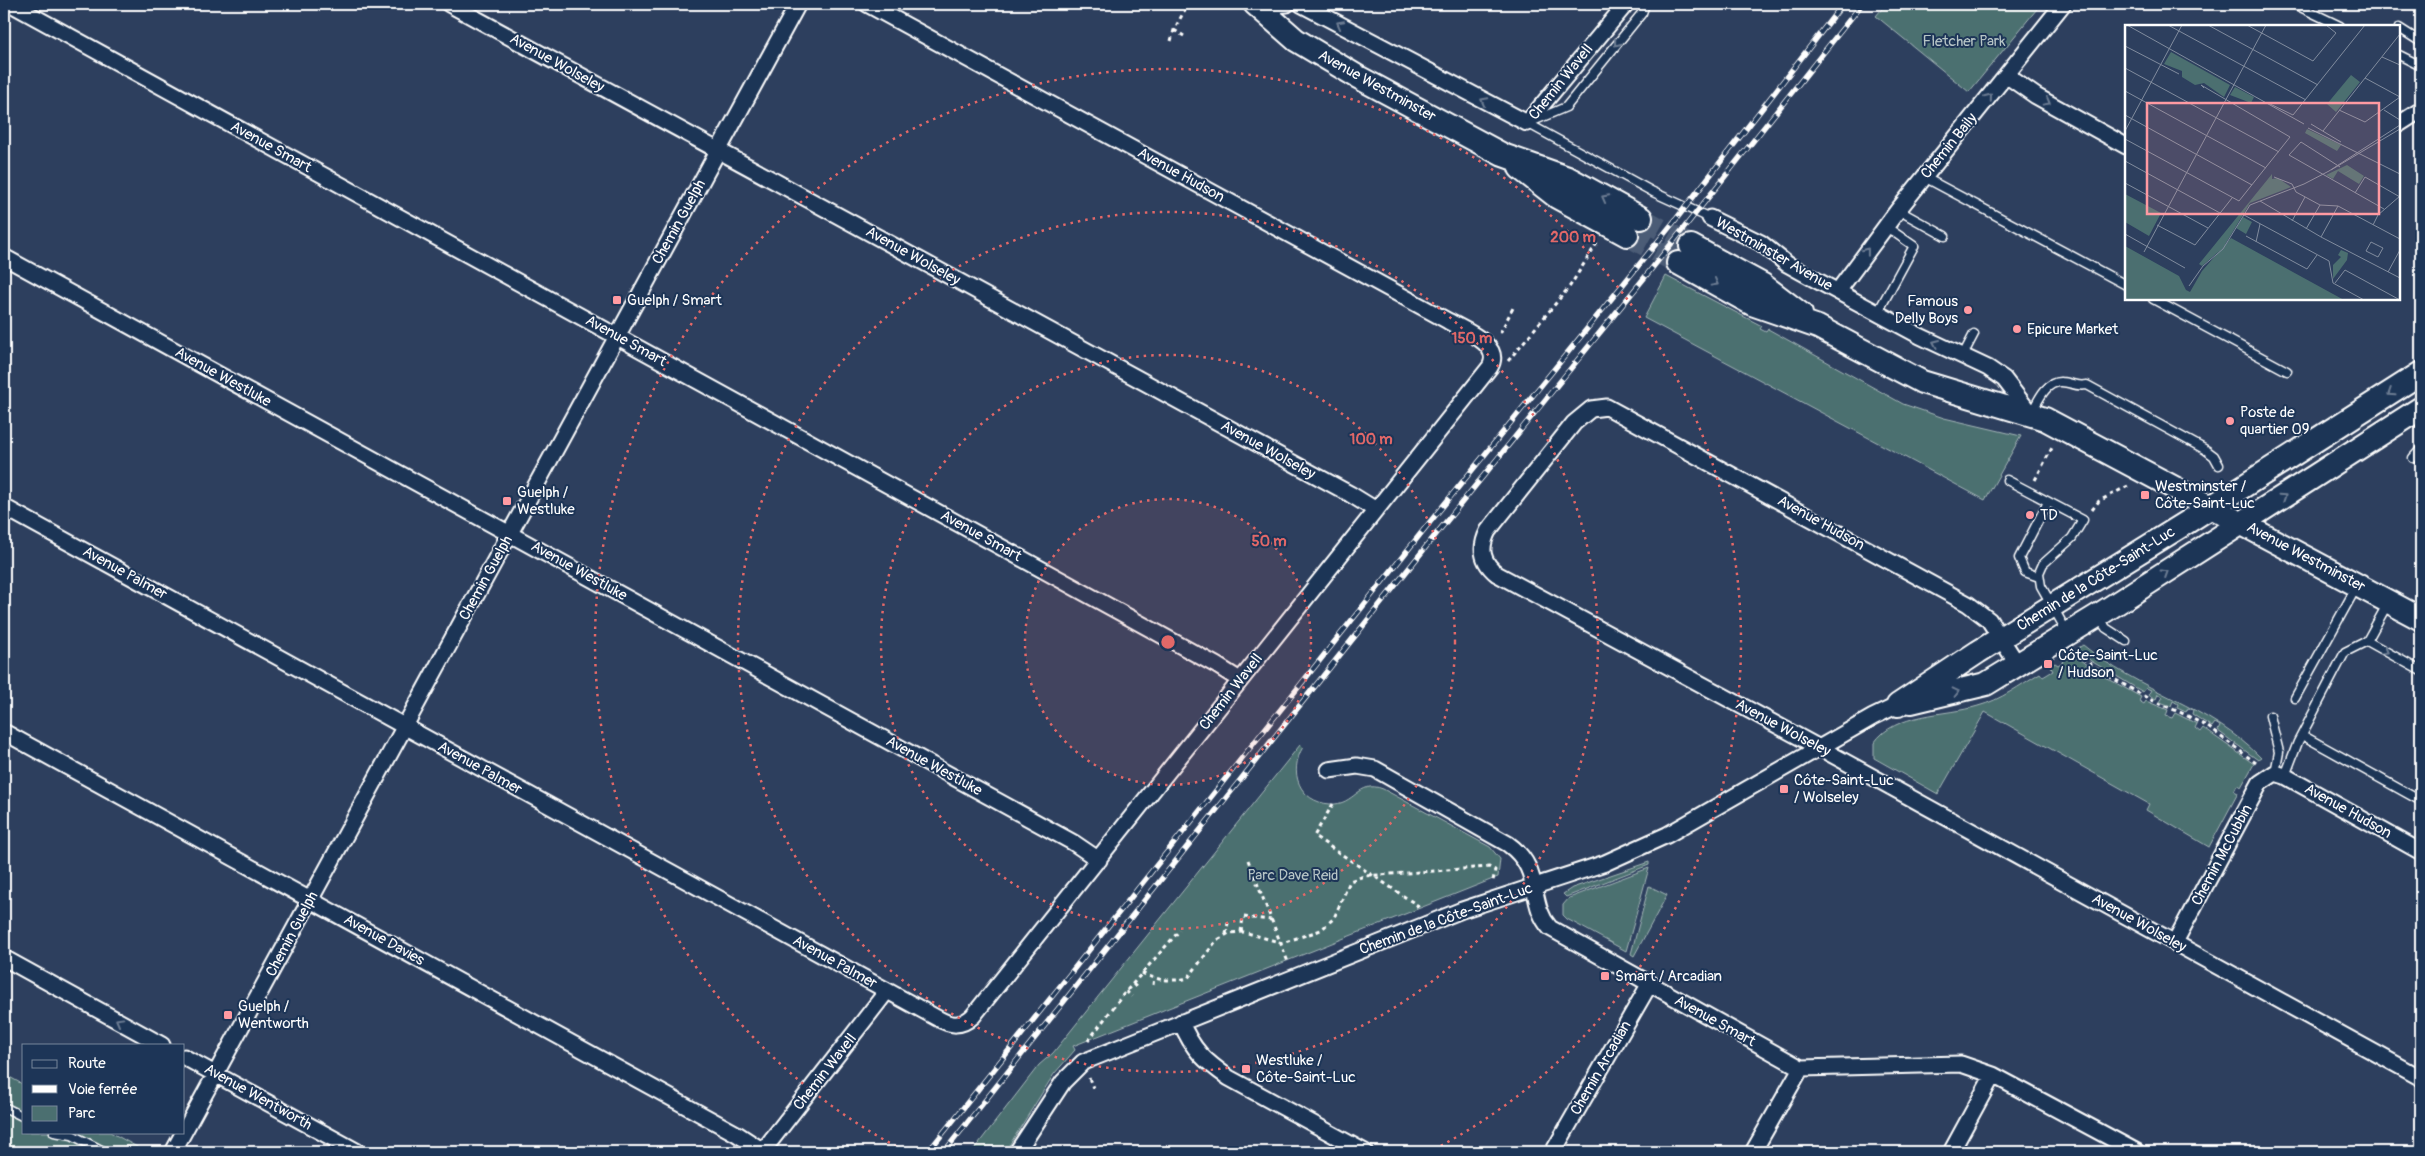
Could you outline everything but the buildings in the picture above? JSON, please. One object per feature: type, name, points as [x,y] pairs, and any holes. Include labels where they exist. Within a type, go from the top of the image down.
[{"type":"street","name":"Avenue Smart","points":[[11,4],[1240,680]]},
{"type":"street","name":"Avenue Wolseley","points":[[449,4],[1356,497],[1376,510]]},
{"type":"street","name":"Chemin Guelph","points":[[185,1130],[798,4]]},
{"type":"street","name":"Avenue Hudson","points":[[867,4],[1448,321],[1483,341],[1492,352]]},
{"type":"street","name":"Avenue Westminster","points":[[1257,5],[1287,4]]},
{"type":"street","points":[[1301,4],[1527,123]]},
{"type":"street","name":"Chemin Wavell","points":[[1527,123],[1626,4]]},
{"type":"street","name":"Chemin Baily","points":[[1838,291],[1924,176],[2063,4]]},
{"type":"street","name":"Avenue Westminster","points":[[1257,5],[1286,33],[1312,51],[1503,155],[1568,178],[1641,218]]},
{"type":"street","points":[[2006,75],[2036,96],[2125,145]]},
{"type":"street","points":[[2400,123],[2421,110]]},
{"type":"street","name":"Avenue Westminster","points":[[1503,155],[1557,197],[1627,236]]},
{"type":"street","name":"Westminster Avenue","points":[[1710,218],[1761,243],[1786,264],[1838,291]]},
{"type":"street","name":"Avenue Westminster","points":[[1685,254],[1763,285],[1818,327],[1932,386],[2030,413],[2212,507],[2421,619]]},
{"type":"street","name":"Avenue Westluke","points":[[4,257],[1074,843],[1099,860]]},
{"type":"street","name":"Avenue Westminster","points":[[1838,291],[1920,336],[1963,355],[1998,374],[2030,413]]},
{"type":"street","name":"Chemin Wavell","points":[[958,1024],[974,1016],[1099,860],[1490,367],[1493,361],[1492,352]]},
{"type":"street","name":"Chemin de la Côte-Saint-Luc","points":[[1018,1152],[1049,1101],[1076,1067],[1181,1022],[1462,910],[1604,863],[1650,844],[1898,705],[2000,638],[2212,507],[2421,373]]},
{"type":"street","name":"Avenue Wolseley","points":[[1603,406],[1591,409],[1574,423],[1488,531],[1482,548],[1486,563],[1497,574],[2175,942],[2421,1078]]},
{"type":"street","name":"Avenue Hudson","points":[[1603,406],[1616,411],[1968,604],[1984,615],[2018,665]]},
{"type":"street","name":"Chemin de la Côte-Saint-Luc","points":[[1898,705],[1980,687],[2018,665],[2070,641],[2098,616],[2421,408]]},
{"type":"street","name":"Avenue Palmer","points":[[4,507],[887,991],[943,1021],[958,1024]]},
{"type":"street","name":"Avenue Davies","points":[[4,732],[737,1134],[762,1152]]},
{"type":"street","name":"Avenue Smart","points":[[1329,770],[1346,766],[1368,767],[1399,782],[1516,849],[1527,864],[1535,886],[1542,917],[1550,928],[1649,985],[1801,1068]]},
{"type":"street","name":"Avenue Hudson","points":[[2280,774],[2421,852]]},
{"type":"street","name":"Chemin McCubbin","points":[[2175,942],[2260,783],[2280,774]]},
{"type":"street","points":[[4,958],[160,1044]]},
{"type":"street","name":"Chemin Arcadian","points":[[1552,1152],[1649,985]]},
{"type":"street","name":"Chemin Wavell","points":[[762,1152],[887,991]]},
{"type":"street","points":[[1181,1022],[1193,1048],[1217,1070],[1365,1152]]},
{"type":"street","name":"Avenue Wentworth","points":[[185,1058],[358,1152]]},
{"type":"street","points":[[1753,1152],[1801,1068],[1961,1064],[1993,1074],[2137,1152]]},
{"type":"street","points":[[1951,1152],[1993,1074]]},
{"type":"street","name":"Chemin Guelph","points":[[173,1152],[183,1134]]},
{"type":"lane","name":"Chemin Wavell","points":[[1527,123],[1566,107],[1642,13],[1644,4]]},
{"type":"lane","points":[[2294,4],[2338,25]]},
{"type":"lane","points":[[2400,29],[2421,42]]},
{"type":"lane","points":[[2400,56],[2421,66]]},
{"type":"lane","points":[[1527,123],[1653,192],[1710,218]]},
{"type":"lane","points":[[1924,176],[2125,283]]},
{"type":"lane","points":[[1898,210],[1945,236]]},
{"type":"lane","points":[[1878,312],[1914,246],[1885,226]]},
{"type":"lane","points":[[2155,300],[2287,370]]},
{"type":"lane","points":[[1963,355],[1974,334]]},
{"type":"lane","points":[[2030,413],[2050,385],[2059,382],[2074,387],[2087,385],[2206,450],[2214,456],[2218,465]]},
{"type":"lane","points":[[2413,458],[2421,449]]},
{"type":"lane","points":[[2007,480],[2083,520],[2068,543],[2043,564],[2039,577],[2041,586],[2070,641]]},
{"type":"lane","points":[[2039,577],[2025,572],[2020,558],[2048,502]]},
{"type":"lane","points":[[2295,698],[2358,585]]},
{"type":"lane","points":[[2280,774],[2345,652],[2367,641],[2389,601]]},
{"type":"lane","points":[[2098,616],[2106,628],[2126,641]]},
{"type":"lane","points":[[2367,641],[2421,671]]},
{"type":"lane","points":[[2270,716],[2279,752],[2280,774]]},
{"type":"lane","points":[[2302,735],[2421,801]]},
{"type":"lane","points":[[4,1107],[22,1116]]},
{"type":"lane","points":[[66,1134],[72,1135],[105,1152]]},
{"type":"path","points":[[1171,40],[1174,30],[1188,4]]},
{"type":"path","points":[[1174,30],[1184,36]]},
{"type":"path","points":[[1506,362],[1510,360],[1570,286],[1601,236]]},
{"type":"path","points":[[1500,333],[1514,306]]},
{"type":"path","points":[[2040,469],[2053,445]]},
{"type":"path","points":[[2099,502],[2128,486]]},
{"type":"path","points":[[2070,641],[2100,671],[2149,699],[2208,727],[2256,763]]},
{"type":"path","points":[[1333,804],[1314,836],[1420,910]]},
{"type":"path","points":[[1248,860],[1260,885],[1288,963]]},
{"type":"path","points":[[1142,973],[1154,977],[1172,979],[1188,978],[1216,941],[1226,934],[1241,932],[1281,943],[1296,940],[1329,925],[1339,907],[1344,890],[1350,881],[1373,876],[1489,866],[1495,870],[1493,880]]},
{"type":"path","points":[[1245,871],[1252,871]]},
{"type":"path","points":[[1241,932],[1243,917],[1272,920]]},
{"type":"path","points":[[1226,934],[1228,923]]},
{"type":"path","points":[[1088,1042],[1126,991],[1180,930]]},
{"type":"path","points":[[1153,985],[1154,977]]},
{"type":"path","points":[[1172,979],[1172,984]]},
{"type":"path","points":[[1133,984],[1138,988]]},
{"type":"path","points":[[1126,991],[1132,997]]},
{"type":"green space","name":"Fletcher Park","points":[[1886,4],[2041,4],[1969,92],[1876,16]]},
{"type":"green space","points":[[1666,276],[1762,326],[1760,329],[1766,332],[1768,329],[1903,404],[1944,418],[2021,436],[1985,500],[1644,318]]},
{"type":"green space","points":[[2083,645],[2127,675],[2197,712],[2220,725],[2261,758],[2258,760],[2218,731],[2220,726],[2215,723],[2212,727],[2192,714],[2193,710],[2188,708],[2186,712],[2177,708],[2178,704],[2173,701],[2171,706],[2160,702],[2163,697],[2158,694],[2156,699],[2148,695],[2151,690],[2146,688],[2143,692],[2091,661],[2077,649]]},
{"type":"green space","points":[[2071,653],[2096,672],[2141,697],[2139,701],[2144,704],[2146,701],[2168,710],[2166,716],[2172,718],[2175,713],[2197,724],[2195,728],[2200,732],[2203,728],[2254,764],[2241,787],[2237,785],[2234,791],[2238,793],[2209,847],[2146,810],[2149,804],[1985,712],[1938,794],[1874,758],[1874,743],[1883,733],[1895,726],[1908,720],[1965,709],[1995,700],[2040,673],[2043,677],[2053,671],[2050,666],[2063,662],[2061,659]]},
{"type":"green space","name":"Parc Dave Reid","points":[[1300,745],[1303,747],[1297,766],[1297,775],[1299,784],[1311,798],[1319,802],[1338,804],[1368,787],[1383,789],[1490,847],[1500,859],[1498,877],[1073,1046],[1075,1050],[1054,1074],[1005,1152],[972,1152],[1039,1065],[1053,1053]]},
{"type":"green space","points":[[1649,862],[1649,865],[1566,897],[1563,894],[1572,888]]},
{"type":"green space","points":[[1649,868],[1626,951],[1563,915],[1563,905],[1569,898]]},
{"type":"green space","points":[[1649,886],[1667,895],[1634,956],[1631,954]]},
{"type":"green space","points":[[4,1074],[22,1084],[22,1134],[114,1134],[146,1152],[4,1152]]},
{"type":"tunnel","points":[[1641,218],[1691,246]]},
{"type":"tunnel","points":[[1627,235],[1678,263]]},
{"type":"railway","points":[[928,1152],[1430,522],[1677,218],[1843,4]]},
{"type":"railway","points":[[944,1152],[1441,528],[1645,277],[1862,4]]},
{"type":"place","name":"Guelph / Smart","points":[[617,300]]},
{"type":"place","name":"Famous Delly Boys","points":[[1968,310]]},
{"type":"place","name":"Epicure Market","points":[[2017,329]]},
{"type":"place","name":"Poste de quartier 09","points":[[2230,421]]},
{"type":"place","name":"Westminster / Côte-Saint-Luc","points":[[2145,495]]},
{"type":"place","name":"Guelph / Westluke","points":[[507,501]]},
{"type":"place","name":"TD","points":[[2030,515]]},
{"type":"place","name":"Côte-Saint-Luc / Hudson","points":[[2048,664]]},
{"type":"place","name":"Côte-Saint-Luc / Wolseley","points":[[1784,789]]},
{"type":"place","name":"Smart / Arcadian","points":[[1605,976]]},
{"type":"place","name":"Guelph / Wentworth","points":[[228,1015]]},
{"type":"place","name":"Westluke / Côte-Saint-Luc","points":[[1246,1069]]}]
